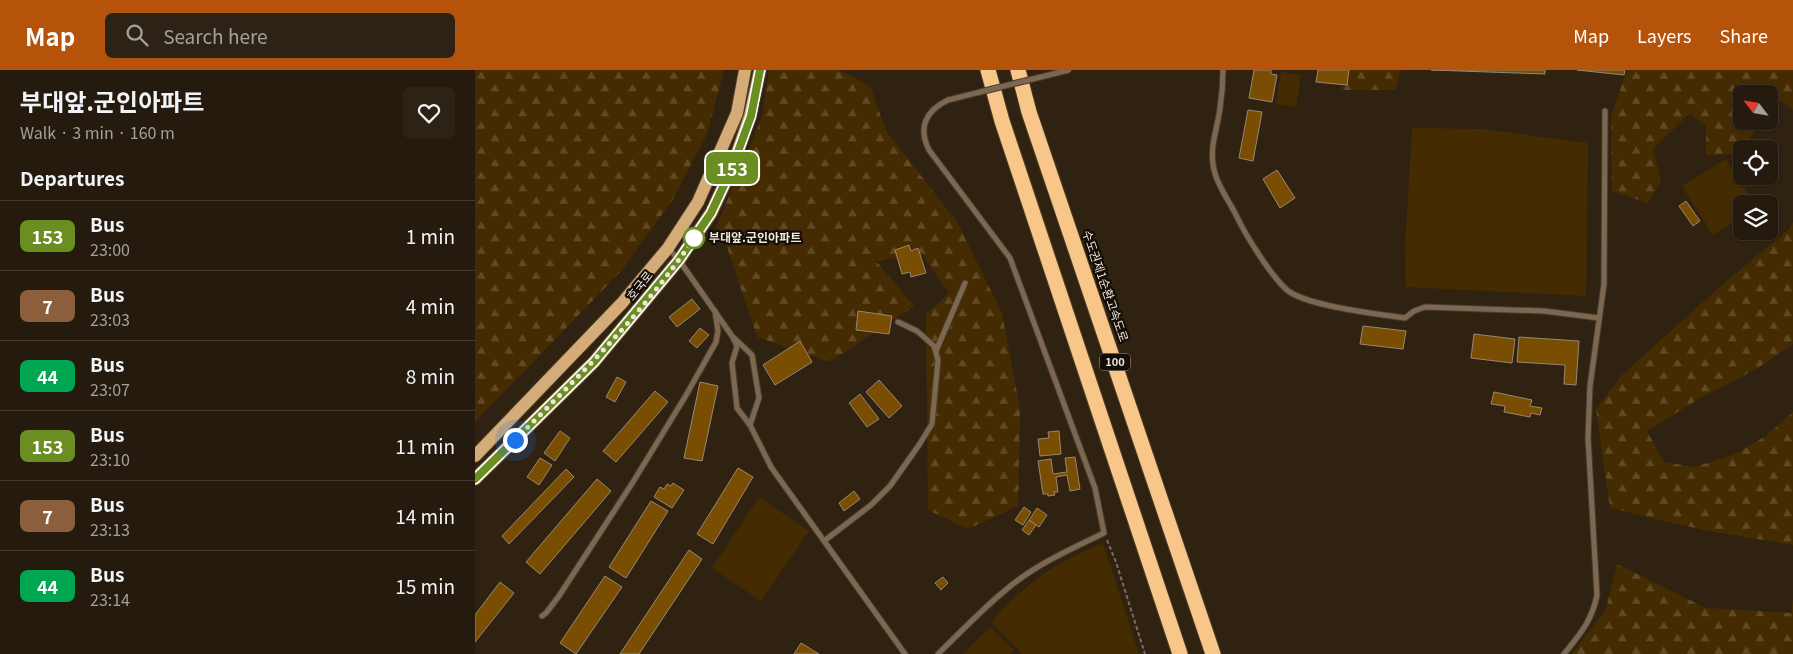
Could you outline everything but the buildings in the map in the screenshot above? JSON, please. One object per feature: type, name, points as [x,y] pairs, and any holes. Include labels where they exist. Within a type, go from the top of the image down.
[{"type":"highway","name":"100","points":[[988,70],[1002,121],[1180,654]]},
{"type":"highway","name":"수도권제1순환고속도로","points":[[1018,70],[1029,112],[1213,654]]},
{"type":"main road","name":"호국로","points":[[475,456],[622,303],[668,248],[698,202],[737,113],[745,70]]},
{"type":"main road","name":"호국로","points":[[475,479],[594,362],[679,260],[711,213],[732,168],[751,116],[760,70]]},
{"type":"lane","points":[[938,654],[1007,589],[1027,574],[1051,559],[1104,533],[1095,488],[1011,258],[929,150],[923,132],[925,122],[931,112],[939,104],[948,100],[1069,70]]},
{"type":"lane","points":[[1223,70],[1220,109],[1214,138],[1213,163],[1215,176],[1243,228],[1276,278],[1288,291],[1299,298],[1320,303],[1405,318],[1414,311],[1425,307],[1544,312],[1599,318]]},
{"type":"lane","points":[[1564,654],[1585,629],[1595,610],[1597,595],[1588,438],[1590,386],[1605,284],[1605,111]]},
{"type":"lane","points":[[668,248],[679,260],[715,311],[737,346],[733,363],[737,408],[750,425],[771,467],[905,654]]},
{"type":"lane","points":[[936,352],[965,283]]},
{"type":"lane","points":[[542,616],[546,614],[559,596],[633,482],[685,397],[716,342],[718,331],[715,311]]},
{"type":"lane","points":[[824,541],[871,505],[890,486],[932,424],[938,360],[934,346],[917,331],[898,322]]},
{"type":"lane","points":[[732,336],[752,355],[759,398],[750,425]]},
{"type":"path","points":[[1104,533],[1116,562],[1145,654]]},
{"type":"green space","points":[[475,70],[724,70],[707,134],[673,199],[622,270],[475,422]]},
{"type":"green space","points":[[769,70],[839,70],[870,86],[886,131],[957,222],[1002,313],[1020,409],[1018,506],[968,529],[928,510],[926,314],[949,293],[921,253],[876,261],[914,306],[830,362],[757,337],[725,241],[714,232],[762,117]]},
{"type":"green space","points":[[1345,70],[1401,70],[1395,90],[1342,90]]},
{"type":"green space","points":[[1627,70],[1793,70],[1793,110],[1779,100],[1778,101],[1778,85],[1733,85],[1733,130],[1756,130],[1749,140],[1733,140],[1733,154],[1706,155],[1706,126],[1690,113],[1653,149],[1661,182],[1647,203],[1612,191],[1611,116]]},
{"type":"green space","points":[[1281,72],[1301,75],[1296,107],[1276,104]]},
{"type":"green space","points":[[1412,128],[1482,129],[1588,143],[1586,296],[1406,287],[1405,248]]},
{"type":"green space","points":[[1726,159],[1733,170],[1733,185],[1742,185],[1748,195],[1733,195],[1733,222],[1713,235],[1682,186]]},
{"type":"green space","points":[[1793,222],[1793,344],[1758,368],[1697,400],[1647,431],[1664,462],[1695,467],[1735,454],[1766,436],[1793,412],[1793,545],[1704,530],[1610,508],[1596,409],[1622,375],[1722,285],[1789,229]]},
{"type":"green space","points":[[759,497],[809,531],[761,601],[712,568]]},
{"type":"green space","points":[[1103,543],[1139,654],[1022,654],[991,622],[1042,575],[1070,558]]},
{"type":"green space","points":[[1617,564],[1706,608],[1791,613],[1793,598],[1793,654],[1572,654],[1606,609]]},
{"type":"green space","points":[[990,627],[1014,651],[1010,654],[963,654]]},
{"type":"bus line","name":"153","points":[[475,479],[594,362],[679,260],[711,213],[732,168],[751,116],[760,70]]},
{"type":"place","name":"부대앞.군인아파트","points":[[694,238]]},
{"type":"route","points":[[515,440],[594,362],[679,260],[694,238]]}]
